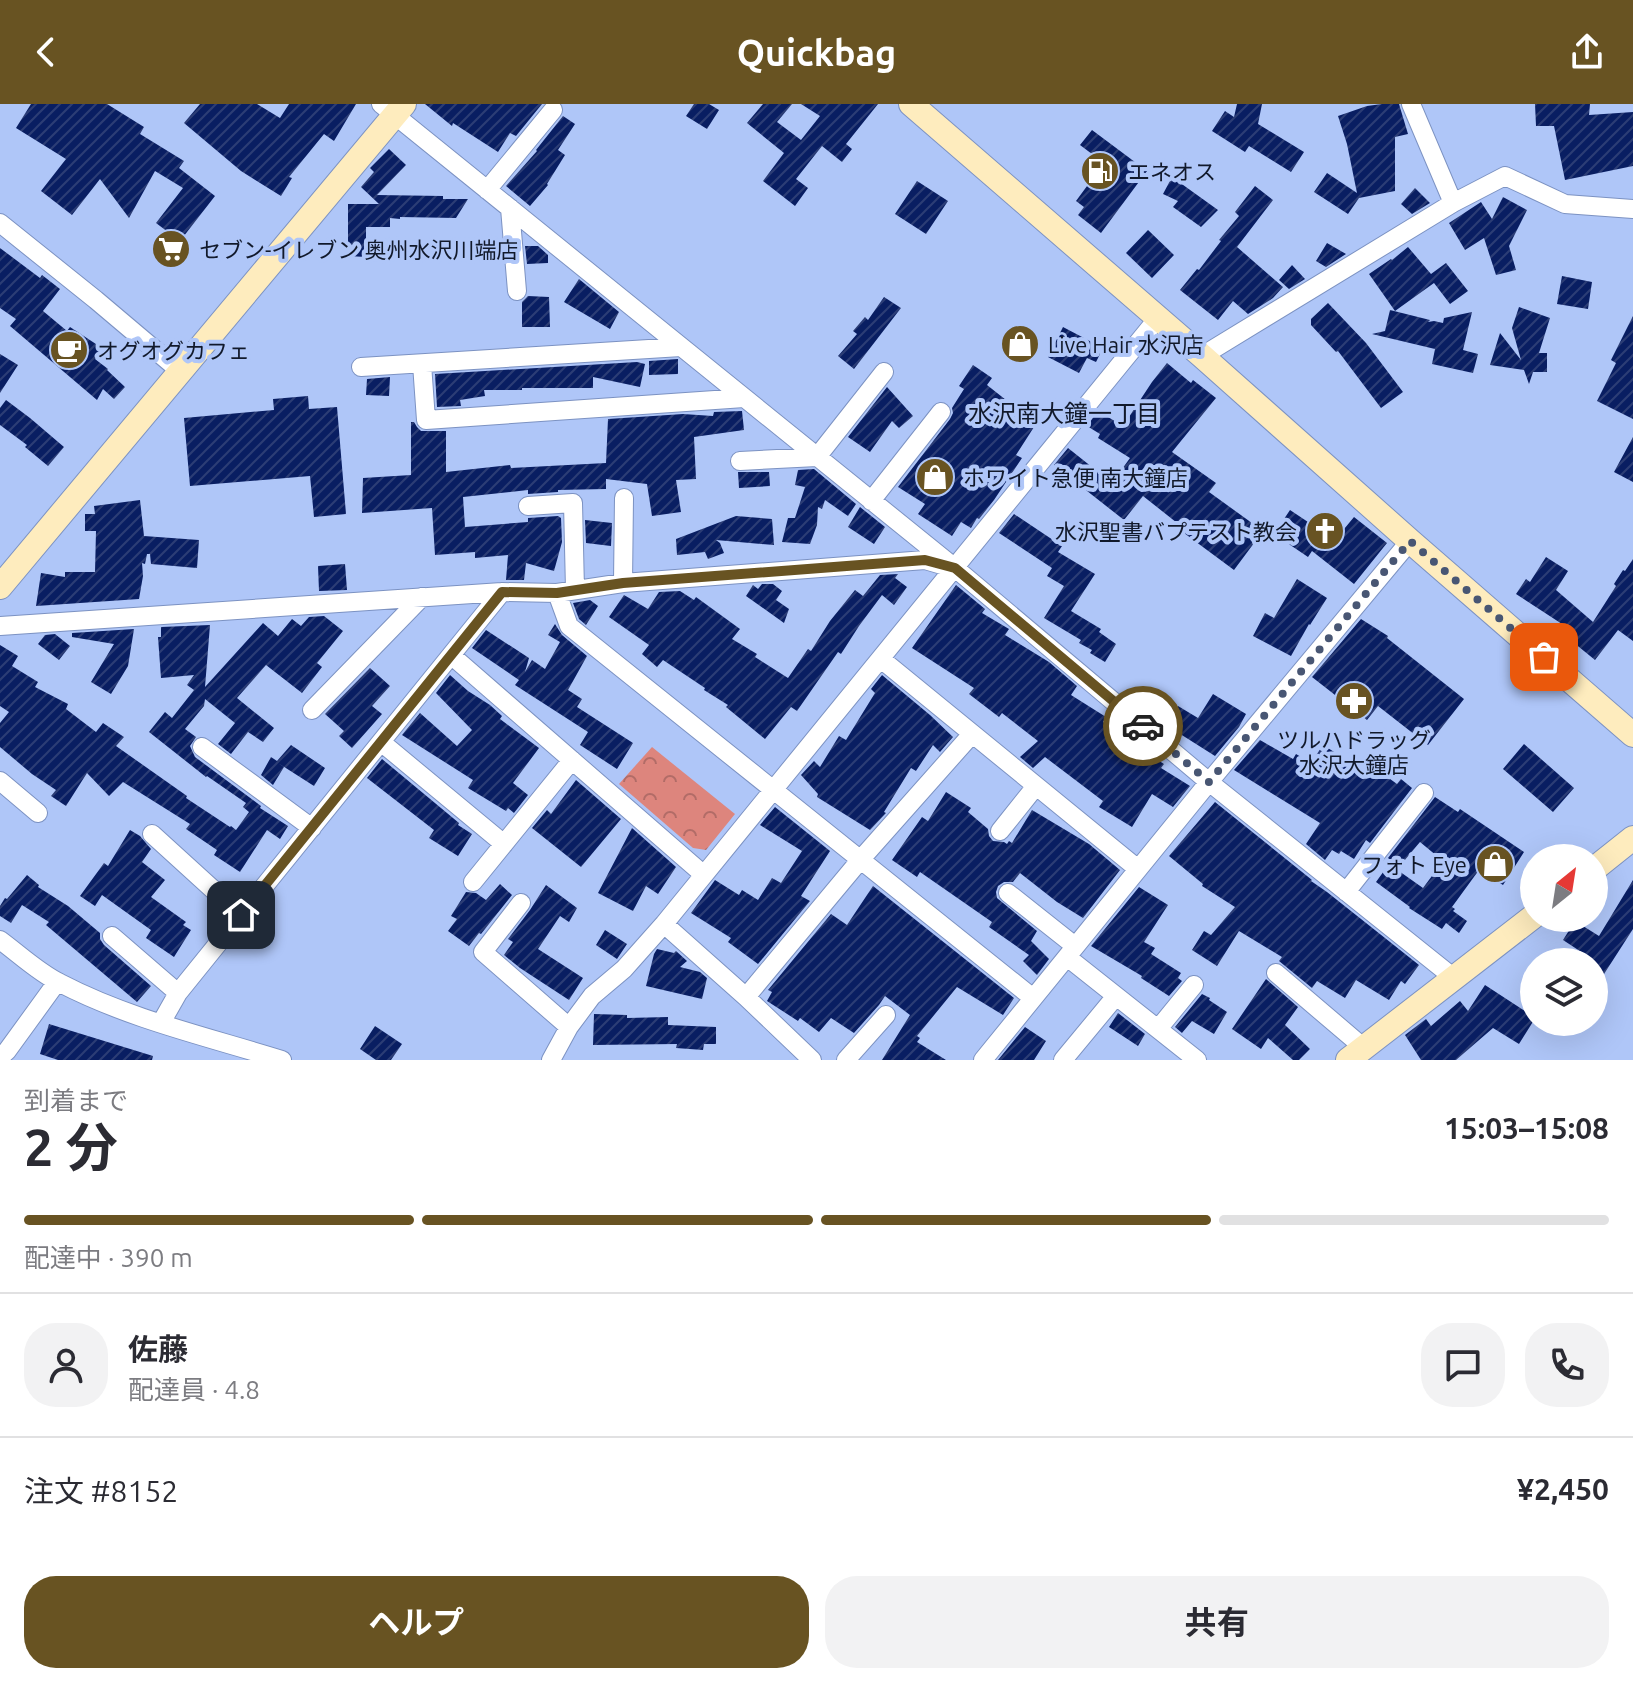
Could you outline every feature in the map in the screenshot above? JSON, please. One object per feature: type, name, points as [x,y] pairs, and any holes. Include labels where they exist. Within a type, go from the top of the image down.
[{"type":"street","points":[[911,104],[1633,735]]},
{"type":"street","points":[[1411,104],[1453,203]]},
{"type":"street","points":[[0,587],[393,108],[487,190],[955,568],[1209,782],[1454,978]]},
{"type":"street","points":[[487,190],[553,110]]},
{"type":"street","points":[[1202,356],[1453,203],[1505,176],[1565,204],[1633,209]]},
{"type":"street","points":[[510,208],[517,291]]},
{"type":"street","points":[[0,223],[180,371]]},
{"type":"street","points":[[551,1060],[569,1027],[592,996],[624,969],[664,924],[1158,318]]},
{"type":"street","points":[[361,367],[681,347]]},
{"type":"street","points":[[422,364],[426,420],[744,398]]},
{"type":"street","points":[[740,461],[817,457],[884,372]]},
{"type":"street","points":[[871,501],[941,412]]},
{"type":"street","points":[[623,583],[624,498]]},
{"type":"street","points":[[528,506],[573,503],[566,592],[569,626],[1033,998]]},
{"type":"street","points":[[983,1060],[1410,541]]},
{"type":"street","points":[[0,626],[502,592],[566,592],[623,583],[925,560],[955,568]]},
{"type":"street","points":[[161,1023],[178,993],[502,592]]},
{"type":"street","points":[[312,710],[422,597]]},
{"type":"street","points":[[451,655],[704,875]]},
{"type":"street","points":[[881,659],[1138,869]]},
{"type":"street","points":[[746,997],[861,859],[972,734]]},
{"type":"street","points":[[381,742],[504,844]]},
{"type":"street","points":[[202,747],[312,828]]},
{"type":"street","points":[[473,882],[572,760]]},
{"type":"street","points":[[0,781],[38,813]]},
{"type":"street","points":[[1000,831],[1036,786]]},
{"type":"street","points":[[1346,892],[1424,793]]},
{"type":"street","points":[[152,834],[241,915]]},
{"type":"street","points":[[1608,858],[1633,838]]},
{"type":"street","points":[[1008,893],[1116,996],[1197,1060]]},
{"type":"street","points":[[521,903],[483,952],[569,1027]]},
{"type":"street","points":[[664,924],[812,1060]]},
{"type":"street","points":[[1276,973],[1356,1054],[1520,927]]},
{"type":"street","points":[[112,936],[178,993]]},
{"type":"street","points":[[0,940],[57,982],[107,1004],[282,1060]]},
{"type":"street","points":[[0,1057],[57,982]]},
{"type":"street","points":[[1158,1029],[1194,985]]},
{"type":"street","points":[[1063,1060],[1116,996]]},
{"type":"street","points":[[846,1060],[886,1015]]},
{"type":"green space","points":[[652,747],[735,814],[706,850],[693,848],[619,784]]},
{"type":"building","points":[[31,104],[107,104],[144,127],[140,134],[184,161],[179,168],[215,196],[180,241],[156,223],[183,188],[155,171],[129,218],[100,179],[72,215],[41,191],[66,159],[16,128]]},
{"type":"building","points":[[200,104],[257,104],[280,118],[289,104],[356,104],[334,141],[324,134],[289,177],[292,178],[281,196],[241,171],[184,123]]},
{"type":"building","points":[[425,104],[542,104],[516,136],[510,133],[498,152],[453,123],[452,126]]},
{"type":"building","points":[[694,104],[709,104],[719,110],[707,129],[686,116]]},
{"type":"building","points":[[763,104],[792,104],[777,122],[801,140],[820,116],[801,104],[878,104],[846,144],[852,149],[842,162],[822,146],[796,179],[808,188],[795,206],[763,181],[784,153],[747,123]]},
{"type":"building","points":[[1237,104],[1262,104],[1258,124],[1304,152],[1291,172],[1249,146],[1245,152],[1212,131],[1225,111],[1234,117]]},
{"type":"building","points":[[1382,104],[1399,104],[1408,134],[1395,137],[1395,191],[1359,198],[1348,214],[1314,192],[1327,173],[1357,193],[1338,116]]},
{"type":"building","points":[[1535,104],[1590,104],[1589,115],[1633,112],[1633,166],[1565,180],[1554,126],[1536,126]]},
{"type":"building","points":[[563,116],[575,124],[558,150],[565,155],[548,185],[530,206],[506,186]]},
{"type":"building","points":[[1092,130],[1147,171],[1101,233],[1078,215],[1084,207],[1076,201],[1104,163],[1080,145]]},
{"type":"building","points":[[389,149],[406,165],[377,195],[468,199],[456,218],[390,218],[390,227],[366,227],[366,257],[348,256],[348,204],[379,204],[361,187],[374,172],[370,168]]},
{"type":"building","points":[[1172,177],[1218,210],[1201,227],[1173,207],[1178,201],[1163,194]]},
{"type":"building","points":[[917,181],[948,201],[926,234],[895,214]]},
{"type":"building","points":[[1255,186],[1273,200],[1237,247],[1283,287],[1273,298],[1248,314],[1233,301],[1218,320],[1180,290],[1221,241],[1239,216],[1235,212]]},
{"type":"building","points":[[1415,188],[1430,203],[1412,214],[1401,204]]},
{"type":"building","points":[[1503,197],[1527,210],[1509,246],[1516,270],[1496,275],[1484,238],[1465,250],[1449,223],[1481,202],[1492,219]]},
{"type":"building","points":[[1148,230],[1174,255],[1152,278],[1126,253]]},
{"type":"building","points":[[1327,243],[1346,254],[1326,267],[1316,261]]},
{"type":"building","points":[[525,246],[538,246],[548,255],[548,263],[527,264]]},
{"type":"building","points":[[1408,247],[1431,274],[1446,263],[1468,291],[1450,304],[1434,283],[1395,311],[1369,274]]},
{"type":"building","points":[[0,248],[60,289],[43,311],[67,331],[70,327],[102,348],[95,359],[125,387],[114,399],[103,389],[97,400],[10,326],[16,319],[0,308]]},
{"type":"building","points":[[1292,265],[1305,279],[1289,289],[1279,280]]},
{"type":"building","points":[[1562,276],[1592,282],[1588,309],[1557,304]]},
{"type":"building","points":[[579,279],[619,312],[610,329],[564,302]]},
{"type":"building","points":[[528,296],[549,297],[550,327],[522,327],[522,302]]},
{"type":"building","points":[[884,297],[901,308],[854,369],[838,356],[857,334],[853,331],[865,317],[868,320]]},
{"type":"building","points":[[1328,303],[1366,343],[1403,392],[1381,408],[1338,351],[1311,325],[1311,319]]},
{"type":"building","points":[[1519,307],[1550,318],[1539,353],[1547,353],[1547,372],[1533,372],[1529,384],[1524,370],[1490,365],[1500,333],[1521,360],[1512,328]]},
{"type":"building","points":[[1390,310],[1430,320],[1428,322],[1443,323],[1444,318],[1472,312],[1463,350],[1478,354],[1473,373],[1432,364],[1435,349],[1372,334],[1385,331]]},
{"type":"building","points":[[1633,316],[1633,419],[1597,401],[1616,363],[1611,360]]},
{"type":"building","points":[[1063,327],[1103,348],[1096,362],[1087,358],[1079,373],[1048,357]]},
{"type":"building","points":[[0,354],[18,365],[0,393]]},
{"type":"building","points":[[678,359],[678,374],[649,375],[649,361]]},
{"type":"building","points":[[1167,363],[1216,398],[1172,452],[1216,483],[1209,492],[1263,531],[1234,570],[1184,533],[1186,530],[1143,496],[1124,520],[1054,465],[1068,448],[1112,483],[1130,458],[1098,438],[1100,434],[1087,426],[1098,411],[1123,426]]},
{"type":"building","points":[[645,364],[640,387],[593,377],[593,388],[484,390],[485,396],[460,400],[461,406],[437,407],[435,374]]},
{"type":"building","points":[[973,365],[992,378],[987,385],[1034,422],[1034,427],[1016,455],[1022,458],[994,500],[971,528],[961,522],[952,536],[918,514],[925,504],[898,487],[950,419],[952,408],[964,389],[959,386]]},
{"type":"building","points":[[390,377],[389,396],[366,395],[367,379]]},
{"type":"building","points":[[887,387],[913,416],[899,428],[892,421],[870,452],[848,437]]},
{"type":"building","points":[[308,396],[309,409],[337,407],[346,514],[314,517],[310,476],[190,486],[184,418],[274,410],[273,399]]},
{"type":"building","points":[[6,400],[64,447],[48,466],[0,425],[0,408]]},
{"type":"building","points":[[742,411],[744,430],[694,437],[696,479],[676,480],[681,512],[652,516],[647,484],[606,479],[606,489],[528,494],[528,490],[463,497],[465,527],[528,522],[528,518],[561,518],[562,542],[554,571],[526,563],[524,580],[506,580],[508,555],[475,558],[475,552],[435,555],[432,508],[362,513],[363,478],[411,475],[411,422],[421,431],[446,431],[446,472],[510,465],[511,468],[606,463],[608,419],[683,414],[713,416],[714,412]]},
{"type":"building","points":[[1633,437],[1633,482],[1614,472]]},
{"type":"building","points":[[814,469],[856,504],[848,516],[825,500],[822,509],[818,507],[817,525],[810,544],[782,542],[788,518],[795,518],[805,487],[795,485],[798,470]]},
{"type":"building","points":[[738,472],[769,472],[770,486],[739,488]]},
{"type":"building","points":[[140,500],[144,536],[199,540],[197,568],[151,564],[150,554],[147,554],[145,564],[142,563],[139,599],[36,606],[41,573],[65,577],[65,572],[95,572],[96,531],[85,531],[85,514],[95,514],[94,506]]},
{"type":"building","points":[[860,507],[885,527],[874,544],[848,527]]},
{"type":"building","points":[[1290,510],[1335,540],[1354,517],[1387,543],[1354,584],[1312,551],[1308,557],[1274,534]]},
{"type":"building","points":[[1014,514],[1062,546],[1058,552],[1095,574],[1071,611],[1101,629],[1099,632],[1116,644],[1105,662],[1079,643],[1081,640],[1044,618],[1064,586],[1047,576],[1052,568],[999,533]]},
{"type":"building","points":[[736,516],[772,519],[774,545],[716,540],[724,553],[708,559],[705,552],[677,555],[676,539]]},
{"type":"building","points":[[585,520],[612,523],[611,546],[586,543]]},
{"type":"building","points":[[1546,557],[1568,571],[1556,590],[1593,622],[1616,586],[1614,584],[1633,559],[1633,641],[1618,630],[1595,660],[1557,629],[1562,624],[1516,594],[1526,579],[1530,582]]},
{"type":"building","points":[[345,564],[347,590],[319,591],[318,566]]},
{"type":"building","points":[[898,574],[895,578],[907,587],[894,605],[882,595],[797,711],[791,707],[765,739],[726,707],[728,705],[663,660],[657,667],[642,654],[649,645],[609,617],[624,595],[648,609],[659,592],[680,591],[694,600],[696,597],[740,629],[732,639],[788,678],[855,590],[863,596],[880,575]]},
{"type":"building","points":[[1297,579],[1327,598],[1291,656],[1253,636],[1265,613],[1274,618]]},
{"type":"building","points":[[762,584],[773,584],[782,591],[776,600],[789,609],[784,623],[746,596],[753,585],[758,589]]},
{"type":"building","points":[[956,585],[985,609],[982,613],[1009,629],[1005,635],[1049,662],[1077,686],[1071,695],[1106,717],[1103,722],[1138,744],[1137,747],[1164,764],[1161,768],[1190,786],[1173,807],[1152,794],[1132,827],[1099,807],[1103,801],[1045,757],[1033,768],[1020,757],[1038,741],[1002,713],[999,717],[969,694],[974,688],[912,648]]},
{"type":"building","points":[[590,600],[598,606],[586,625],[579,619],[573,603]]},
{"type":"building","points":[[324,616],[343,631],[317,663],[322,667],[302,693],[266,665],[237,698],[274,728],[263,742],[248,732],[231,754],[218,744],[235,723],[205,699],[204,706],[185,729],[196,737],[190,746],[195,757],[288,826],[280,839],[267,830],[240,872],[214,855],[217,850],[186,829],[190,824],[123,782],[109,796],[87,773],[66,806],[51,796],[56,790],[0,747],[0,723],[9,712],[0,706],[0,645],[18,656],[12,666],[38,682],[35,687],[68,704],[66,709],[96,732],[103,723],[124,737],[116,746],[186,798],[236,830],[249,812],[243,807],[246,803],[206,777],[149,732],[165,712],[172,718],[194,690],[187,685],[194,675],[161,678],[158,637],[161,637],[161,627],[210,625],[205,687],[263,623],[278,636],[292,619],[301,626],[309,617]]},
{"type":"building","points":[[1361,619],[1388,636],[1464,699],[1428,745],[1378,706],[1367,720],[1312,677]]},
{"type":"building","points":[[555,624],[562,635],[587,656],[568,690],[582,699],[577,707],[633,743],[617,769],[580,745],[588,732],[515,685],[519,680],[472,648],[486,630],[529,658],[525,672],[532,660],[545,669],[560,642],[548,635]]},
{"type":"building","points":[[134,629],[128,666],[111,694],[91,682],[114,644],[72,637],[72,633]]},
{"type":"building","points":[[55,634],[70,646],[59,660],[38,644],[45,635]]},
{"type":"building","points":[[370,668],[390,686],[372,706],[382,714],[352,748],[339,736],[344,731],[325,714]]},
{"type":"building","points":[[450,675],[539,748],[513,783],[528,795],[514,813],[468,788],[473,780],[402,735],[420,713],[457,746],[472,730],[436,693]]},
{"type":"building","points":[[882,675],[953,737],[940,752],[933,745],[916,771],[911,768],[886,813],[870,830],[817,797],[818,794],[801,775],[814,761],[820,767],[839,736],[846,740],[875,693],[871,689]]},
{"type":"building","points":[[1213,694],[1246,714],[1215,756],[1166,725],[1178,706],[1198,718]]},
{"type":"building","points":[[1260,740],[1293,759],[1296,754],[1311,763],[1323,745],[1368,773],[1372,766],[1397,784],[1401,779],[1412,788],[1370,843],[1366,840],[1354,859],[1341,851],[1339,854],[1332,850],[1325,860],[1306,844],[1320,823],[1234,770]]},
{"type":"building","points":[[1524,744],[1574,788],[1553,812],[1503,769]]},
{"type":"building","points":[[291,745],[325,768],[314,786],[278,763],[284,767],[273,785],[261,775],[271,757],[277,761]]},
{"type":"building","points":[[382,759],[472,834],[458,856],[429,838],[434,830],[367,778]]},
{"type":"building","points":[[576,780],[621,819],[581,867],[532,828],[547,810],[551,814]]},
{"type":"building","points":[[946,792],[971,808],[968,812],[988,829],[993,841],[1012,843],[1032,810],[1089,844],[1120,870],[1083,918],[1020,873],[1013,882],[998,886],[997,898],[1037,931],[1031,941],[1049,959],[1037,975],[1023,961],[1029,955],[989,927],[992,922],[920,872],[917,877],[892,860],[922,817],[928,821]]},
{"type":"building","points":[[1435,797],[1458,812],[1460,809],[1520,849],[1520,858],[1503,885],[1479,870],[1452,907],[1467,921],[1459,933],[1446,923],[1442,929],[1376,882],[1389,864],[1423,888],[1443,861],[1420,842],[1399,867],[1388,858]]},
{"type":"building","points":[[1215,802],[1419,965],[1405,984],[1401,981],[1389,1000],[1356,980],[1345,998],[1317,981],[1312,988],[1279,961],[1282,957],[1239,931],[1217,966],[1192,950],[1204,931],[1211,935],[1235,907],[1202,886],[1169,856]]},
{"type":"building","points":[[775,807],[830,851],[801,896],[810,901],[758,964],[728,942],[731,938],[691,913],[715,880],[739,895],[742,890],[758,900],[772,878],[781,883],[802,851],[760,825]]},
{"type":"building","points":[[632,828],[676,867],[658,894],[646,886],[633,911],[598,893]]},
{"type":"building","points":[[130,830],[151,849],[142,862],[165,880],[151,897],[186,922],[183,925],[191,930],[174,957],[146,938],[151,930],[102,895],[95,906],[80,896],[104,863],[108,866]]},
{"type":"building","points":[[27,875],[38,887],[68,906],[100,933],[104,945],[151,986],[137,1002],[46,925],[49,922],[22,905],[11,923],[0,916],[0,906],[5,898]]},
{"type":"building","points":[[1633,880],[1633,929],[1608,968],[1608,948],[1575,948],[1563,940],[1568,932],[1593,932],[1599,936],[1601,932],[1608,932],[1608,921]]},
{"type":"building","points":[[500,884],[512,895],[469,946],[448,931],[457,919],[451,916],[466,892],[476,893],[486,900]]},
{"type":"building","points":[[546,885],[577,908],[569,922],[560,916],[538,949],[583,978],[569,1000],[504,955],[513,942],[508,939]]},
{"type":"building","points":[[873,886],[1014,998],[1003,1015],[957,987],[917,1036],[920,1038],[917,1042],[946,1060],[882,1060],[910,1015],[885,996],[854,1033],[831,1018],[819,1032],[767,1001],[772,992],[768,990],[831,914],[847,925]]},
{"type":"building","points":[[1139,887],[1168,905],[1144,942],[1155,948],[1151,954],[1181,973],[1178,978],[1182,981],[1169,996],[1091,946]]},
{"type":"building","points":[[605,930],[627,944],[617,959],[596,945]]},
{"type":"building","points":[[657,949],[676,951],[687,961],[680,967],[700,972],[707,978],[702,999],[646,986]]},
{"type":"building","points":[[1266,979],[1298,1007],[1285,1025],[1310,1049],[1299,1060],[1293,1060],[1268,1038],[1261,1049],[1232,1029]]},
{"type":"building","points":[[1485,985],[1520,1008],[1520,1036],[1524,1036],[1519,1044],[1493,1028],[1456,1060],[1421,1060],[1405,1035],[1426,1019],[1431,1026],[1460,1001],[1468,1011]]},
{"type":"building","points":[[1202,994],[1227,1012],[1214,1034],[1192,1021],[1182,1033],[1175,1027]]},
{"type":"building","points":[[1118,1013],[1145,1034],[1138,1046],[1109,1027]]},
{"type":"building","points":[[594,1014],[627,1015],[627,1018],[668,1017],[668,1025],[716,1027],[716,1044],[704,1044],[703,1050],[676,1048],[677,1044],[593,1045]]},
{"type":"building","points":[[49,1024],[153,1056],[152,1060],[58,1060],[40,1054]]},
{"type":"building","points":[[375,1026],[402,1044],[391,1060],[376,1060],[360,1049]]},
{"type":"building","points":[[1025,1027],[1046,1041],[1034,1060],[998,1060]]},
{"type":"way so far","points":[[1143,726],[1209,782],[1410,541],[1544,657]]},
{"type":"place","name":"エネオス","points":[[1100,171]]},
{"type":"place","name":"セブン-イレブン 奥州水沢川端店","points":[[171,249]]},
{"type":"place","name":"Live Hair 水沢店","points":[[1020,344]]},
{"type":"place","name":"オグオグカフェ","points":[[69,350]]},
{"type":"place","name":"ホワイト急便 南大鐘店","points":[[935,477]]},
{"type":"place","name":"水沢聖書バプテスト教会","points":[[1325,531]]},
{"type":"place","name":"ツルハドラッグ 水沢大鐘店","points":[[1354,701]]},
{"type":"place","name":"フォト Eye","points":[[1495,864]]},
{"type":"district","name":"水沢南大鐘一丁目","points":[[1064,413]]},
{"type":"route","points":[[241,915],[502,592],[557,593],[623,583],[925,560],[955,568],[1143,726]]}]
